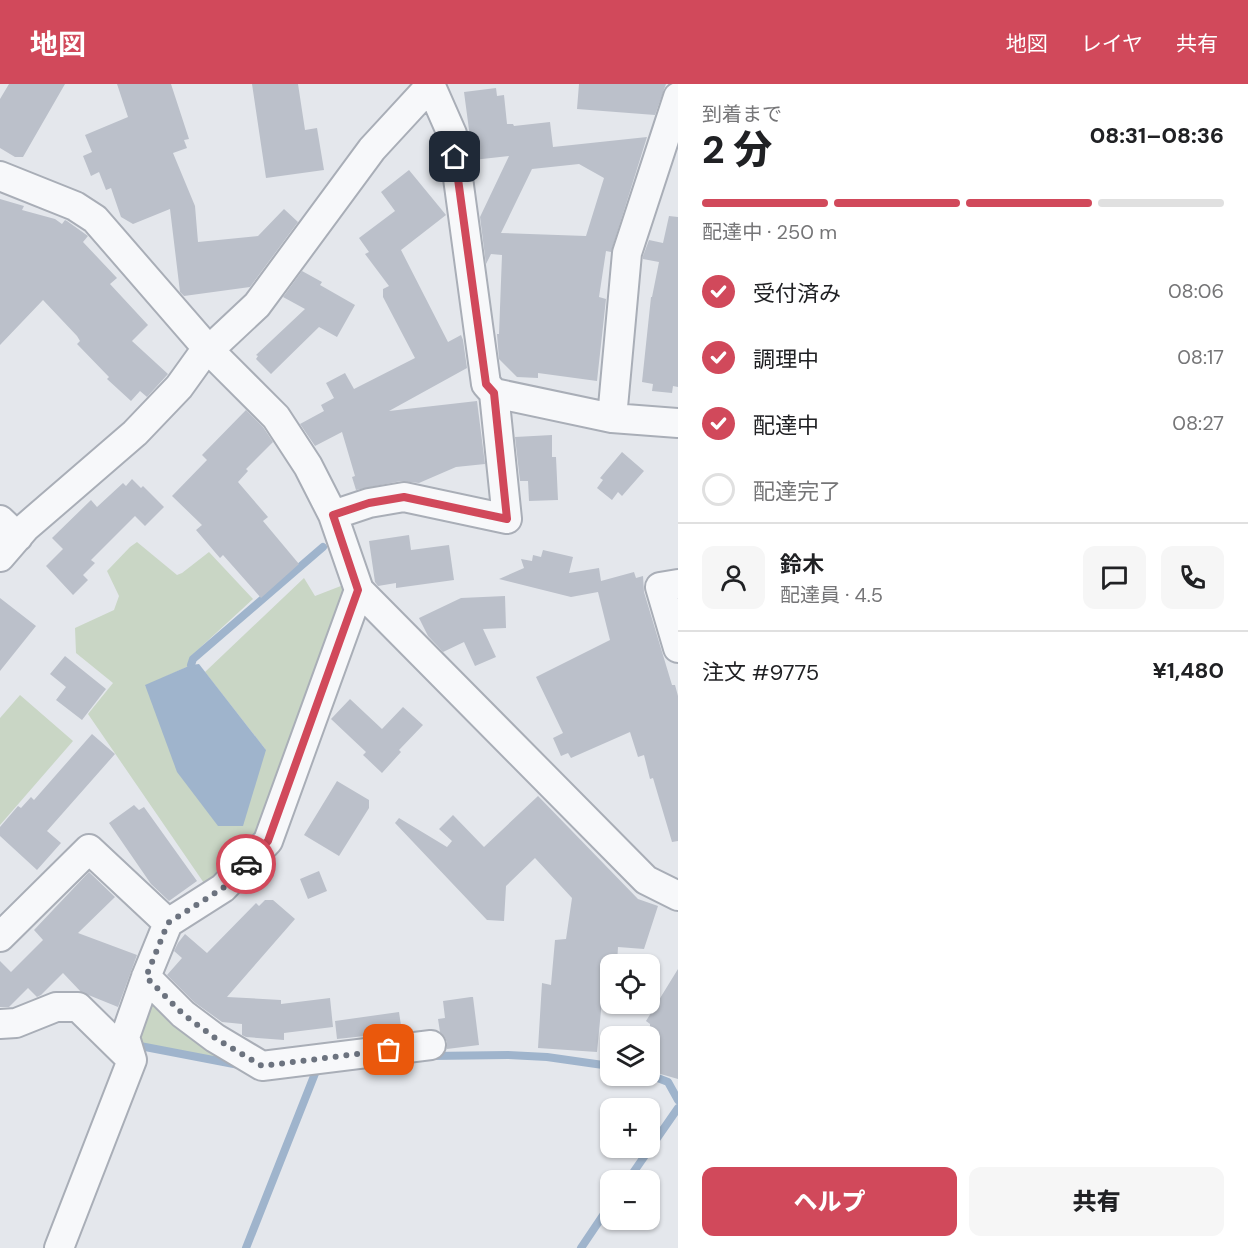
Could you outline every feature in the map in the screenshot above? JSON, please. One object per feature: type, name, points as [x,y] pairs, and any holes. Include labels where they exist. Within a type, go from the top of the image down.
[{"type":"street","points":[[6,538],[25,528],[135,433],[179,387],[208,349],[258,305],[372,149],[431,84],[452,134],[486,384],[494,393],[507,519],[404,497],[369,503],[333,515]]},
{"type":"street","points":[[612,418],[627,253],[678,97]]},
{"type":"street","points":[[0,176],[75,206],[95,219],[208,349],[276,417],[308,466],[333,515],[358,590],[646,880],[678,897]]},
{"type":"street","points":[[494,393],[612,418],[678,423]]},
{"type":"street","points":[[678,584],[660,587],[678,648]]},
{"type":"street","points":[[59,1248],[132,1060],[125,1037],[168,923],[223,888],[268,841],[358,590]]},
{"type":"street","points":[[0,937],[89,849],[168,923]]},
{"type":"street","points":[[146,977],[183,1014],[261,1077],[431,1045]]},
{"type":"street","points":[[0,1024],[16,1023],[56,1007],[78,1007],[132,1060]]},
{"type":"green space","points":[[137,542],[177,575],[209,552],[253,599],[190,657],[191,665],[145,686],[266,750],[205,672],[304,578],[315,596],[346,584],[258,838],[206,886],[88,714],[113,683],[76,653],[75,628],[114,610],[119,596],[107,571]]},
{"type":"green space","points":[[20,695],[73,741],[0,825],[0,718]]},
{"type":"green space","points":[[151,991],[253,1069],[137,1048]]},
{"type":"water","points":[[199,664],[266,750],[243,826],[218,826],[177,772],[145,685],[191,665]]},
{"type":"building","points":[[9,84],[65,84],[23,157],[15,157],[0,148],[0,99]]},
{"type":"building","points":[[117,84],[171,84],[189,139],[184,140],[187,148],[173,153],[195,206],[198,242],[258,236],[284,209],[298,222],[250,287],[184,296],[180,292],[170,209],[133,224],[121,217],[111,188],[106,190],[99,172],[91,176],[83,156],[92,152],[85,135],[128,117]]},
{"type":"building","points":[[252,84],[298,84],[305,130],[317,128],[324,170],[266,178]]},
{"type":"building","points":[[579,84],[666,84],[655,115],[577,109]]},
{"type":"building","points":[[496,88],[497,96],[504,95],[507,124],[514,126],[550,122],[553,147],[647,137],[611,252],[606,251],[599,297],[606,299],[597,381],[538,373],[538,378],[517,377],[499,359],[497,334],[499,334],[502,255],[491,254],[486,264],[480,217],[509,156],[473,160],[464,92]],"holes":[[[579,164],[604,178],[586,236],[501,233],[532,169]]]},
{"type":"building","points":[[409,170],[446,215],[401,250],[448,342],[461,335],[467,368],[389,411],[477,401],[485,464],[456,467],[419,483],[401,481],[356,490],[352,477],[355,476],[342,432],[315,446],[300,424],[324,411],[321,405],[334,398],[326,383],[345,373],[354,389],[415,358],[383,297],[383,289],[389,286],[365,254],[369,252],[359,238],[395,211],[381,192]]},
{"type":"building","points":[[0,199],[24,206],[22,210],[55,219],[62,224],[65,220],[88,236],[83,242],[117,278],[110,284],[148,325],[132,341],[168,374],[147,397],[140,391],[131,401],[107,379],[109,377],[77,344],[80,341],[77,336],[43,300],[0,345]]},
{"type":"building","points":[[669,216],[678,217],[678,387],[673,386],[672,393],[652,391],[653,384],[642,382],[651,297],[659,262],[643,259],[643,256],[649,240],[663,243]]},
{"type":"building","points":[[302,271],[322,282],[320,285],[355,305],[337,337],[319,327],[271,374],[256,359],[258,356],[256,355],[305,309],[283,297]]},
{"type":"building","points":[[246,410],[263,427],[273,442],[246,469],[248,471],[238,482],[268,517],[263,521],[299,564],[261,598],[223,555],[220,558],[196,530],[202,525],[172,496],[207,460],[202,455]]},
{"type":"building","points":[[552,435],[552,457],[556,457],[558,500],[529,501],[528,481],[520,481],[515,437]]},
{"type":"building","points":[[622,452],[644,471],[622,496],[618,492],[612,500],[597,488],[603,480],[600,478]]},
{"type":"building","points":[[132,479],[141,488],[143,486],[164,507],[145,526],[135,516],[91,560],[95,563],[83,575],[88,580],[73,595],[46,566],[63,549],[52,538],[91,500],[97,507],[123,483],[126,486]]},
{"type":"building","points":[[409,535],[411,550],[449,545],[454,580],[396,588],[396,583],[378,586],[375,582],[369,541]]},
{"type":"building","points":[[543,550],[573,557],[569,573],[599,568],[601,581],[634,572],[636,578],[643,576],[644,592],[672,685],[675,685],[678,696],[678,841],[672,842],[653,778],[650,779],[644,755],[638,757],[630,732],[571,758],[568,753],[561,756],[553,738],[563,733],[536,677],[610,640],[598,592],[571,597],[499,579],[524,568],[521,559],[532,561],[533,555],[541,557]]},
{"type":"building","points":[[505,596],[506,628],[483,629],[496,657],[475,666],[464,642],[443,652],[428,636],[419,618],[461,598]]},
{"type":"building","points":[[0,598],[36,626],[0,671]]},
{"type":"building","points":[[65,656],[106,689],[82,720],[56,700],[66,687],[50,674]]},
{"type":"building","points":[[350,699],[382,729],[403,707],[423,725],[399,750],[401,752],[382,773],[363,755],[366,752],[331,719]]},
{"type":"building","points":[[92,734],[115,754],[47,831],[61,843],[37,870],[0,836],[0,827],[18,806],[21,808],[31,797],[34,800]]},
{"type":"building","points":[[337,781],[369,800],[369,808],[339,856],[304,835]]},
{"type":"building","points":[[538,796],[638,899],[658,906],[644,949],[618,947],[618,954],[600,954],[601,1014],[597,1052],[538,1048],[542,983],[551,985],[555,940],[566,939],[572,898],[535,858],[506,886],[504,921],[487,920],[395,823],[399,818],[447,847],[452,841],[439,829],[453,815],[484,847]]},
{"type":"building","points":[[134,805],[139,810],[144,807],[197,881],[169,901],[151,884],[109,823]]},
{"type":"building","points":[[319,871],[327,891],[308,899],[300,879]]},
{"type":"building","points":[[89,872],[115,897],[78,933],[137,955],[118,1007],[81,992],[63,973],[41,995],[37,997],[28,988],[9,1007],[0,1007],[0,961],[11,972],[43,940],[34,930]]},
{"type":"building","points":[[265,900],[273,900],[295,919],[227,997],[281,1000],[281,1004],[330,998],[333,1027],[284,1033],[284,1040],[246,1037],[242,1035],[242,1024],[222,1022],[194,1002],[167,975],[182,958],[174,951],[185,934],[207,953],[256,903],[259,906]]},
{"type":"building","points":[[678,969],[678,1079],[660,1074],[660,1026],[650,1026],[646,1021],[650,1014],[660,1014],[660,998]]},
{"type":"building","points":[[473,997],[479,1045],[447,1049],[447,1042],[440,1032],[438,1019],[445,1018],[443,1001]]},
{"type":"building","points":[[399,1012],[402,1032],[337,1039],[335,1021]]},
{"type":"waterway","points":[[191,665],[193,659],[323,547]]},
{"type":"waterway","points":[[140,1046],[239,1065]]},
{"type":"waterway","points":[[430,1056],[508,1055],[547,1057],[600,1065]]},
{"type":"waterway","points":[[246,1248],[316,1071]]},
{"type":"waterway","points":[[660,1079],[668,1082],[678,1100]]},
{"type":"waterway","points":[[635,1170],[678,1108]]},
{"type":"waterway","points":[[581,1248],[600,1220]]},
{"type":"way so far","points":[[246,864],[223,888],[168,923],[146,977],[183,1014],[215,1038],[262,1066],[389,1050]]},
{"type":"route","points":[[246,864],[268,841],[358,590],[333,515],[369,503],[404,497],[507,519],[494,393],[486,384],[455,157]]}]
